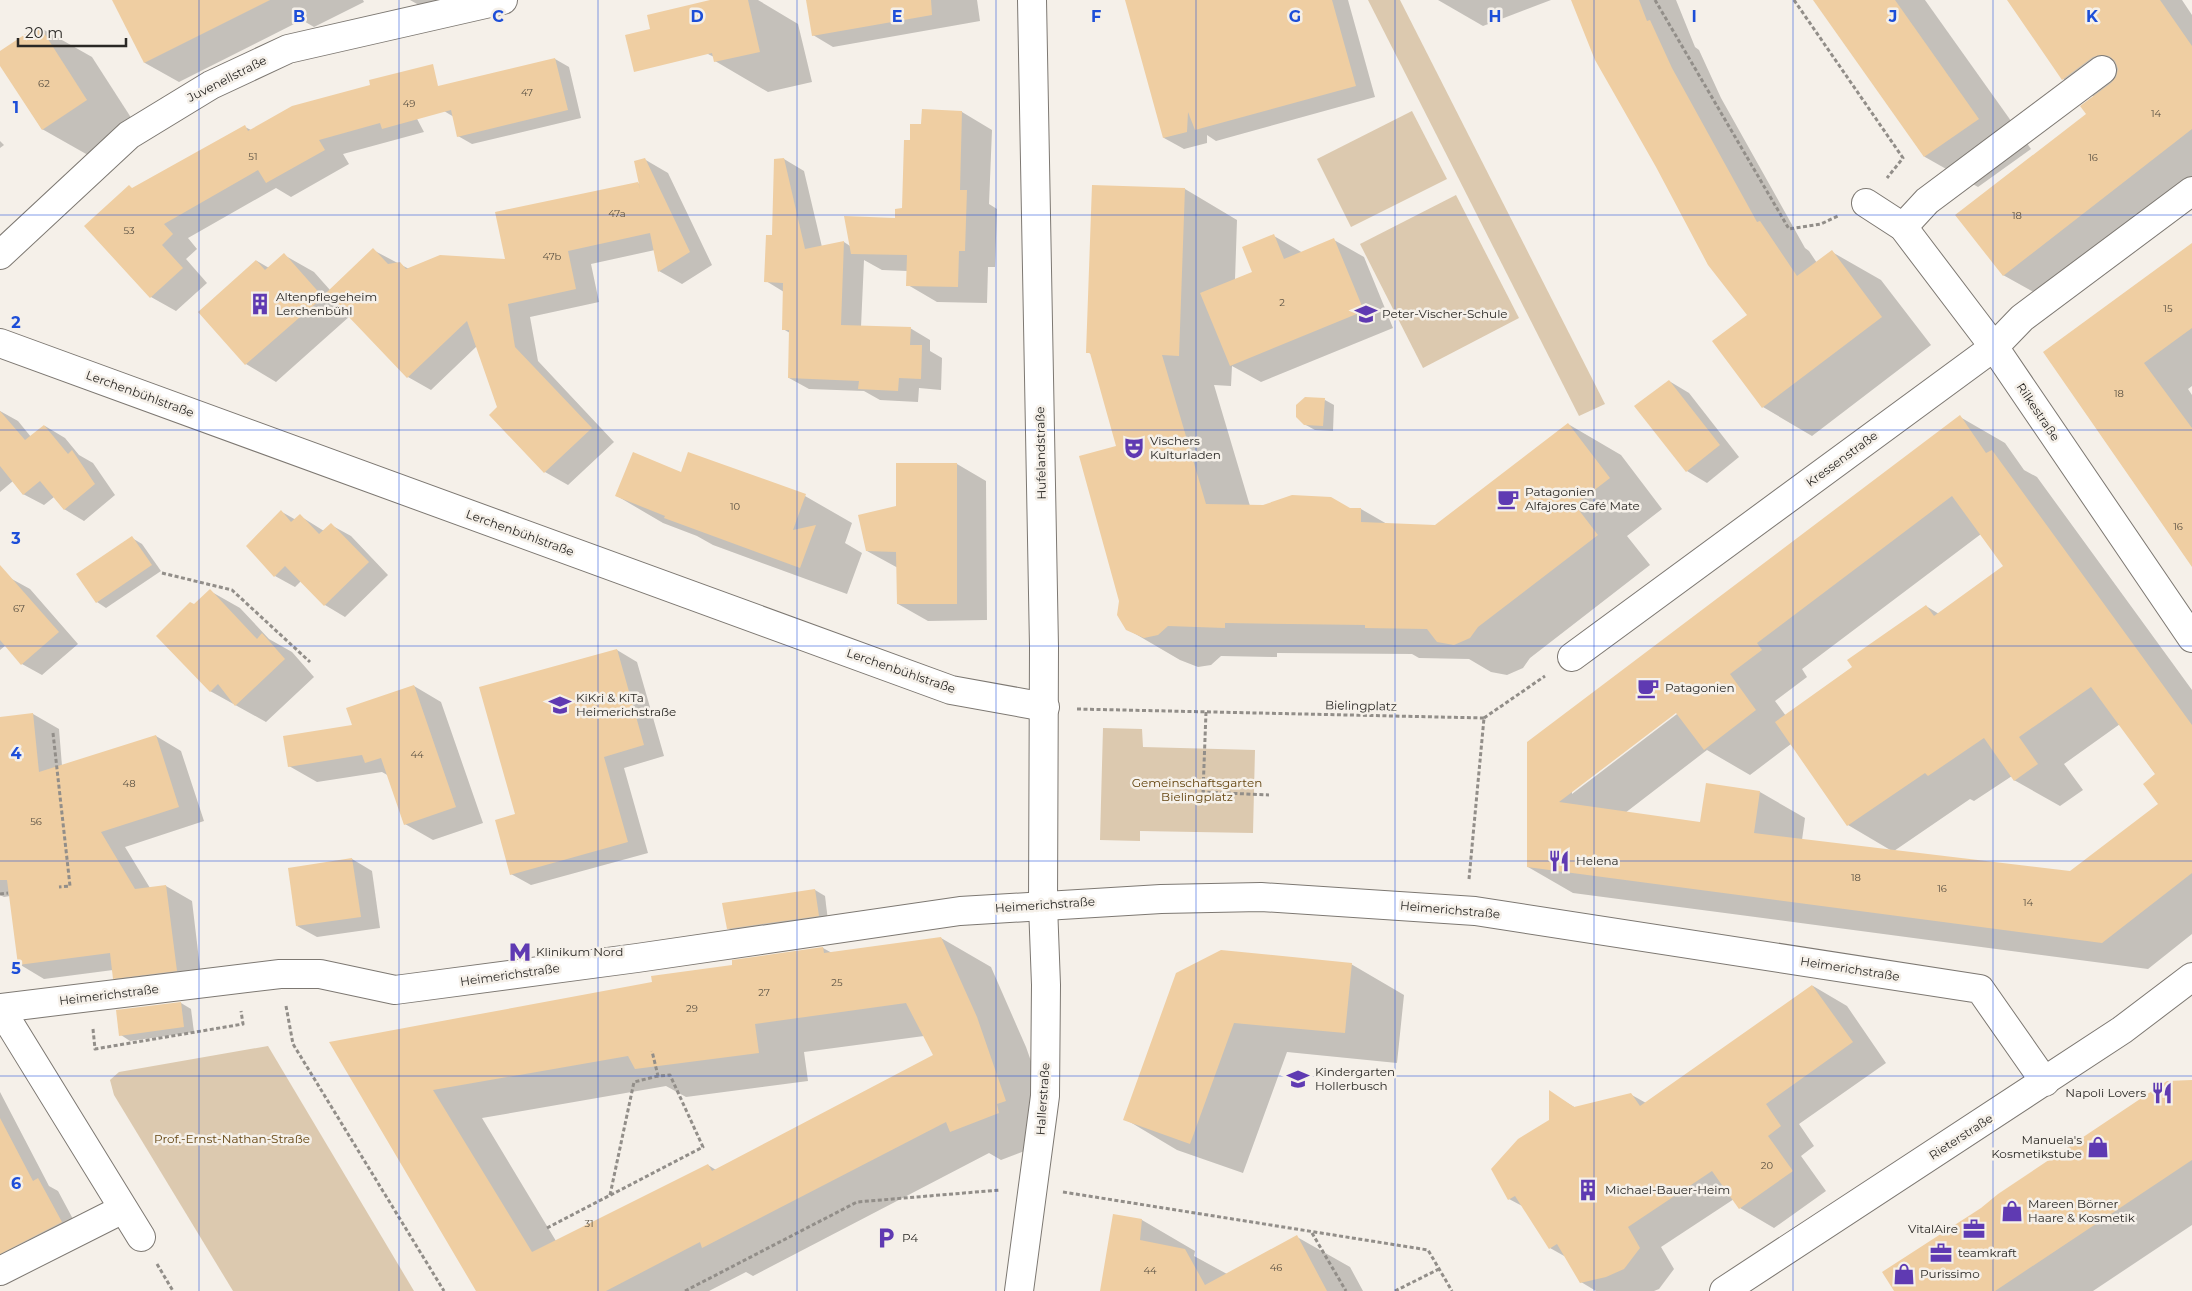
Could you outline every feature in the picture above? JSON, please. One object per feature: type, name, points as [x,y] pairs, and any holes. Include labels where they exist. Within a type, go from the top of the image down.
[{"type":"street","name":"Juvenellstraße","points":[[0,255],[129,135],[211,85],[288,49],[504,0]]},
{"type":"street","name":"Hufelandstraße","points":[[1032,0],[1045,708],[1043,905]]},
{"type":"street","points":[[1903,228],[1927,202],[2102,70]]},
{"type":"street","name":"Kressenstraße","points":[[1572,657],[1994,347],[2022,318],[2192,191]]},
{"type":"street","name":"Rilkestraße","points":[[1866,203],[1903,228],[1994,347],[2192,638]]},
{"type":"street","name":"Lerchenbühlstraße","points":[[0,343],[951,690],[1045,708]]},
{"type":"street","name":"Heimerichstraße","points":[[0,1008],[280,974],[320,974],[395,990],[637,958],[960,911],[1161,899],[1261,897],[1466,910],[1980,989],[2045,1082]]},
{"type":"street","name":"Hallerstraße","points":[[1019,1291],[1045,1096],[1046,985],[1043,905]]},
{"type":"street","name":"Rieterstraße","points":[[1724,1291],[2045,1082],[2122,1030],[2192,977]]},
{"type":"street","points":[[0,1008],[141,1237]]},
{"type":"street","points":[[0,1271],[123,1209]]},
{"type":"path","points":[[1655,0],[1789,230],[1821,224],[1866,203],[1903,158],[1794,0]]},
{"type":"path","points":[[162,573],[232,590],[310,662]]},
{"type":"path","points":[[1466,910],[1484,718],[1572,657]]},
{"type":"path","name":"Bielingplatz","points":[[1045,708],[1484,718]]},
{"type":"path","points":[[1206,712],[1203,792],[1269,795]]},
{"type":"path","points":[[53,733],[70,886],[59,887]]},
{"type":"path","points":[[0,894],[8,893]]},
{"type":"path","points":[[280,974],[293,1044],[444,1291]]},
{"type":"path","points":[[93,1028],[95,1049],[243,1024],[240,1009]]},
{"type":"path","points":[[652,1051],[658,1076]]},
{"type":"path","points":[[547,1228],[703,1147],[670,1075],[634,1082],[610,1195]]},
{"type":"path","points":[[685,1291],[858,1202],[1034,1187],[1428,1250],[1452,1291]]},
{"type":"path","points":[[1311,1232],[1346,1291]]},
{"type":"path","points":[[1395,1291],[1439,1269]]},
{"type":"green space","points":[[1368,0],[1400,0],[1605,404],[1579,416]]},
{"type":"green space","points":[[1412,111],[1447,179],[1351,227],[1317,159]]},
{"type":"green space","points":[[1456,195],[1519,318],[1423,368],[1360,244]]},
{"type":"green space","name":"Gemeinschaftsgarten Bielingplatz","points":[[1103,728],[1142,729],[1143,747],[1255,750],[1253,833],[1140,831],[1140,841],[1100,840]]},
{"type":"green space","name":"Prof.-Ernst-Nathan-Straße","points":[[268,1046],[414,1291],[233,1291],[114,1095],[110,1080],[119,1072]]},
{"type":"building","points":[[112,0],[270,0],[144,63]]},
{"type":"building","points":[[710,0],[748,0],[760,52],[714,62],[712,53],[634,72],[625,35],[650,29],[647,15]]},
{"type":"building","points":[[806,0],[931,0],[932,15],[812,36]]},
{"type":"building","points":[[1125,0],[1332,0],[1356,86],[1195,130],[1188,112],[1187,132],[1163,138]]},
{"type":"building","points":[[1571,0],[1639,0],[1647,21],[1650,20],[1672,68],[1757,222],[1760,221],[1797,276],[1832,250],[1882,317],[1762,408],[1712,341],[1747,315],[1708,265],[1656,167],[1595,60]]},
{"type":"building","points":[[1813,0],[1895,0],[1979,119],[1924,157]]},
{"type":"building","points":[[2007,0],[2160,0],[2192,46],[2192,129],[2003,276],[1955,215],[2086,114],[2080,106],[2111,83],[2116,77],[2118,69],[2115,61],[2109,56],[2100,55],[2093,57],[2062,80]]},
{"type":"building","points":[[39,25],[87,100],[42,130],[0,66],[0,51]]},
{"type":"building","points":[[555,58],[568,110],[457,137],[451,110],[382,129],[380,123],[319,140],[325,150],[266,183],[258,170],[164,224],[173,234],[162,245],[183,268],[150,298],[84,226],[129,185],[132,188],[245,125],[248,131],[292,106],[370,85],[369,80],[433,64],[438,86]]},
{"type":"building","points":[[922,109],[962,111],[960,190],[967,190],[965,251],[959,251],[958,287],[906,286],[907,255],[851,254],[844,216],[895,218],[895,209],[902,208],[904,140],[910,140],[910,124],[921,124]]},
{"type":"building","points":[[645,158],[690,252],[658,272],[650,233],[568,251],[576,289],[508,304],[515,347],[592,428],[544,473],[489,415],[497,407],[467,321],[407,378],[326,293],[373,248],[388,264],[400,262],[406,269],[440,255],[505,259],[495,212],[638,182],[640,189],[634,161]]},
{"type":"building","points":[[784,158],[805,249],[844,241],[841,325],[911,327],[910,345],[922,345],[921,379],[899,378],[898,391],[858,389],[859,381],[788,378],[789,330],[782,330],[783,283],[764,282],[766,235],[772,235],[774,159]]},
{"type":"building","points":[[1092,185],[1185,188],[1179,356],[1162,355],[1206,504],[1263,505],[1292,495],[1331,497],[1350,508],[1361,508],[1361,522],[1435,525],[1568,423],[1610,478],[1575,505],[1598,535],[1478,627],[1470,638],[1454,645],[1437,642],[1427,629],[1365,628],[1365,625],[1225,623],[1225,628],[1168,626],[1158,635],[1144,638],[1126,630],[1117,615],[1119,601],[1079,456],[1116,446],[1090,353],[1086,353]]},
{"type":"building","points":[[1274,234],[1284,259],[1334,238],[1364,311],[1230,366],[1200,293],[1252,272],[1242,247]]},
{"type":"building","points":[[2192,243],[2192,328],[2144,363],[2192,428],[2192,567],[2043,352]]},
{"type":"building","name":"Altenpflegeheim Lerchenbühl","points":[[284,253],[323,297],[245,365],[198,312],[256,260],[265,270]]},
{"type":"building","points":[[1669,380],[1720,445],[1686,472],[1634,406]]},
{"type":"building","points":[[1305,397],[1325,398],[1323,426],[1304,425],[1296,417],[1296,405]]},
{"type":"building","points":[[0,411],[25,440],[44,425],[68,454],[72,450],[95,484],[64,510],[40,481],[23,495],[0,466]]},
{"type":"building","points":[[1960,415],[1986,453],[1992,450],[2192,725],[2192,873],[2102,943],[1527,867],[1527,742]],"holes":[[[1952,496],[2003,566],[1934,616],[1926,605],[1847,660],[1852,667],[1775,722],[1847,826],[1925,773],[1928,776],[1984,738],[2014,781],[2038,764],[2019,737],[2091,687],[2155,774],[2143,784],[2158,804],[2070,871],[1754,833],[1760,791],[1706,783],[1700,822],[1559,802],[1676,713],[1704,750],[1756,710],[1730,674],[1762,650],[1757,643]]]},
{"type":"building","points":[[633,452],[681,472],[688,452],[806,494],[793,530],[816,525],[800,568],[664,518],[665,516],[615,496]]},
{"type":"building","points":[[896,463],[957,463],[957,604],[897,604],[896,552],[866,551],[858,515],[896,506]]},
{"type":"building","points":[[281,510],[291,522],[300,514],[319,534],[331,523],[369,562],[324,606],[285,566],[274,577],[246,546]]},
{"type":"building","points":[[132,536],[152,565],[96,603],[76,574]]},
{"type":"building","points":[[0,565],[59,632],[21,665],[0,640]]},
{"type":"building","points":[[210,589],[257,639],[262,633],[285,659],[235,706],[218,684],[210,692],[156,636],[190,602],[194,604]]},
{"type":"building","points":[[617,649],[644,745],[604,757],[628,842],[510,875],[495,820],[515,814],[479,687]]},
{"type":"building","points":[[414,685],[456,807],[404,825],[381,758],[365,763],[362,755],[288,767],[283,736],[352,725],[346,708]]},
{"type":"building","points":[[33,713],[39,772],[156,735],[179,807],[101,832],[135,889],[166,885],[177,971],[113,979],[110,953],[18,965],[7,880],[0,880],[0,717]]},
{"type":"building","points":[[352,858],[361,917],[296,926],[288,868]]},
{"type":"building","points":[[815,889],[819,916],[727,929],[722,903]]},
{"type":"building","points":[[941,937],[977,1017],[1006,1101],[997,1104],[999,1113],[950,1132],[946,1122],[702,1248],[700,1242],[606,1291],[476,1291],[329,1042],[652,982],[651,976],[732,965],[732,960],[823,947],[824,953]],"holes":[[[906,1003],[933,1055],[712,1171],[708,1164],[532,1252],[433,1090],[628,1056],[635,1069],[759,1053],[755,1024]]]},
{"type":"building","points":[[1221,950],[1352,963],[1345,1033],[1234,1023],[1190,1144],[1123,1120],[1176,973]]},
{"type":"building","points":[[1812,985],[1853,1042],[1766,1104],[1781,1126],[1768,1136],[1793,1171],[1739,1209],[1712,1171],[1628,1227],[1640,1248],[1624,1269],[1606,1277],[1580,1283],[1557,1244],[1549,1249],[1515,1196],[1508,1200],[1491,1169],[1518,1139],[1549,1120],[1549,1090],[1574,1107],[1631,1093],[1640,1106]]},
{"type":"building","points":[[181,1002],[184,1027],[119,1036],[116,1010]]},
{"type":"building","points":[[2192,1080],[2192,1160],[1995,1291],[1894,1291],[1882,1272],[1981,1208],[1998,1194],[2167,1081]]},
{"type":"building","points":[[0,1118],[33,1181],[38,1178],[62,1222],[0,1254]]},
{"type":"building","points":[[1113,1214],[1142,1219],[1140,1240],[1185,1249],[1205,1285],[1297,1235],[1327,1291],[1100,1291]]},
{"type":"place","name":"Altenpflegeheim Lerchenbühl","points":[[260,304]]},
{"type":"place","name":"Peter-Vischer-Schule","points":[[1366,314]]},
{"type":"place","name":"Vischers Kulturladen","points":[[1134,448]]},
{"type":"place","name":"Patagonien Alfajores Café Mate","points":[[1508,499]]},
{"type":"place","name":"Patagonien","points":[[1648,688]]},
{"type":"place","name":"KiKri & KiTa Heimerichstraße","points":[[560,705]]},
{"type":"place","name":"Helena","points":[[1559,861]]},
{"type":"place","name":"Klinikum Nord","points":[[520,952]]},
{"type":"place","name":"Kindergarten Hollerbusch","points":[[1298,1079]]},
{"type":"place","name":"Napoli Lovers","points":[[2162,1093]]},
{"type":"place","name":"Manuela's Kosmetikstube","points":[[2098,1147]]},
{"type":"place","name":"Michael-Bauer-Heim","points":[[1588,1190]]},
{"type":"place","name":"Mareen Börner Haare & Kosmetik","points":[[2012,1211]]},
{"type":"place","name":"VitalAire","points":[[1974,1229]]},
{"type":"place","name":"P4","points":[[886,1238]]},
{"type":"place","name":"teamkraft","points":[[1941,1253]]},
{"type":"place","name":"Purissimo","points":[[1904,1274]]}]
